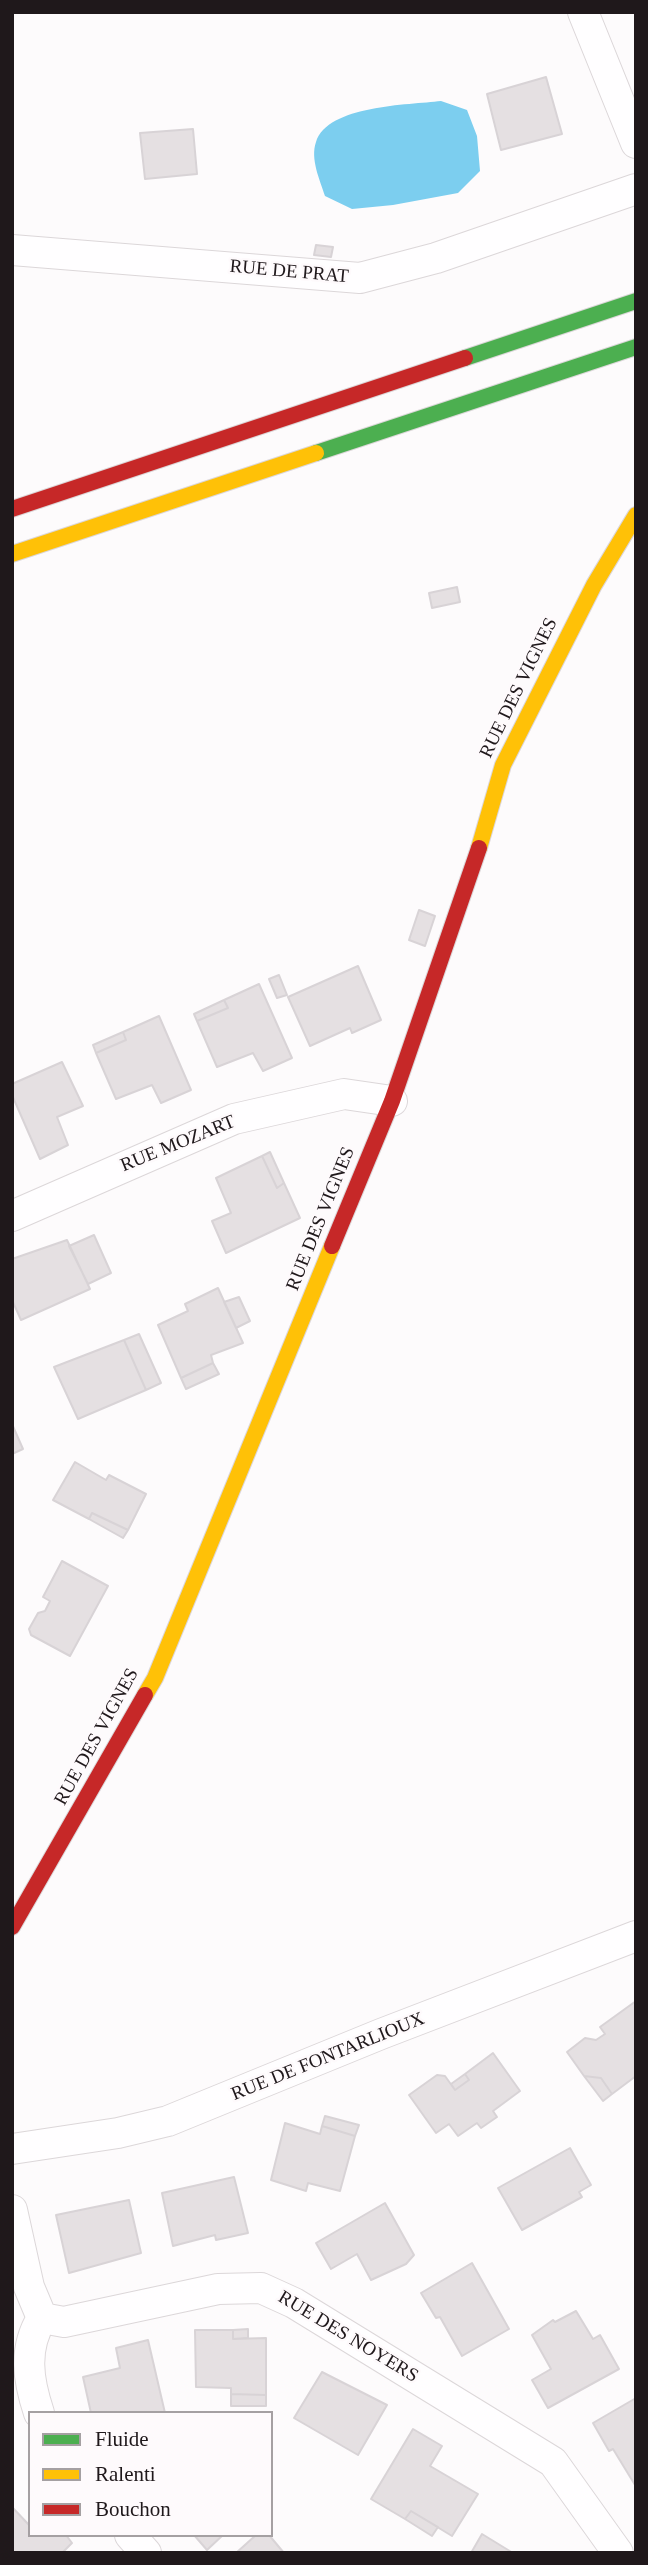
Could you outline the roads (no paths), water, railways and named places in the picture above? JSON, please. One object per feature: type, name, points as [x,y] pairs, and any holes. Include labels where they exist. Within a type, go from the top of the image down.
[{"type":"main road","points":[[12,509],[636,301]]},
{"type":"main road","points":[[12,554],[636,347]]},
{"type":"main road","name":"RUE DES VIGNES","points":[[12,1927],[155,1678],[392,1101],[484,834],[502,765],[594,585],[636,514]]},
{"type":"street","points":[[583,12],[636,143]]},
{"type":"street","name":"RUE DE PRAT","points":[[12,250],[360,278],[436,258],[636,189]]},
{"type":"street","name":"RUE MOZART","points":[[12,1216],[234,1119],[344,1094],[392,1101]]},
{"type":"street","name":"RUE DE FONTARLIOUX","points":[[12,2149],[118,2133],[168,2121],[394,2029],[636,1936]]},
{"type":"street","points":[[12,2210],[29,2287],[42,2318],[32,2335],[29,2352],[29,2377],[38,2411]]},
{"type":"street","name":"RUE DES NOYERS","points":[[42,2318],[64,2322],[218,2288],[261,2288],[294,2303],[553,2462],[618,2553]]},
{"type":"street","points":[[132,2537],[146,2553]]},
{"type":"water","points":[[441,101],[467,110],[477,136],[480,171],[458,193],[393,205],[352,209],[325,196],[314,155],[316,142],[323,130],[352,114],[371,109]]}]
